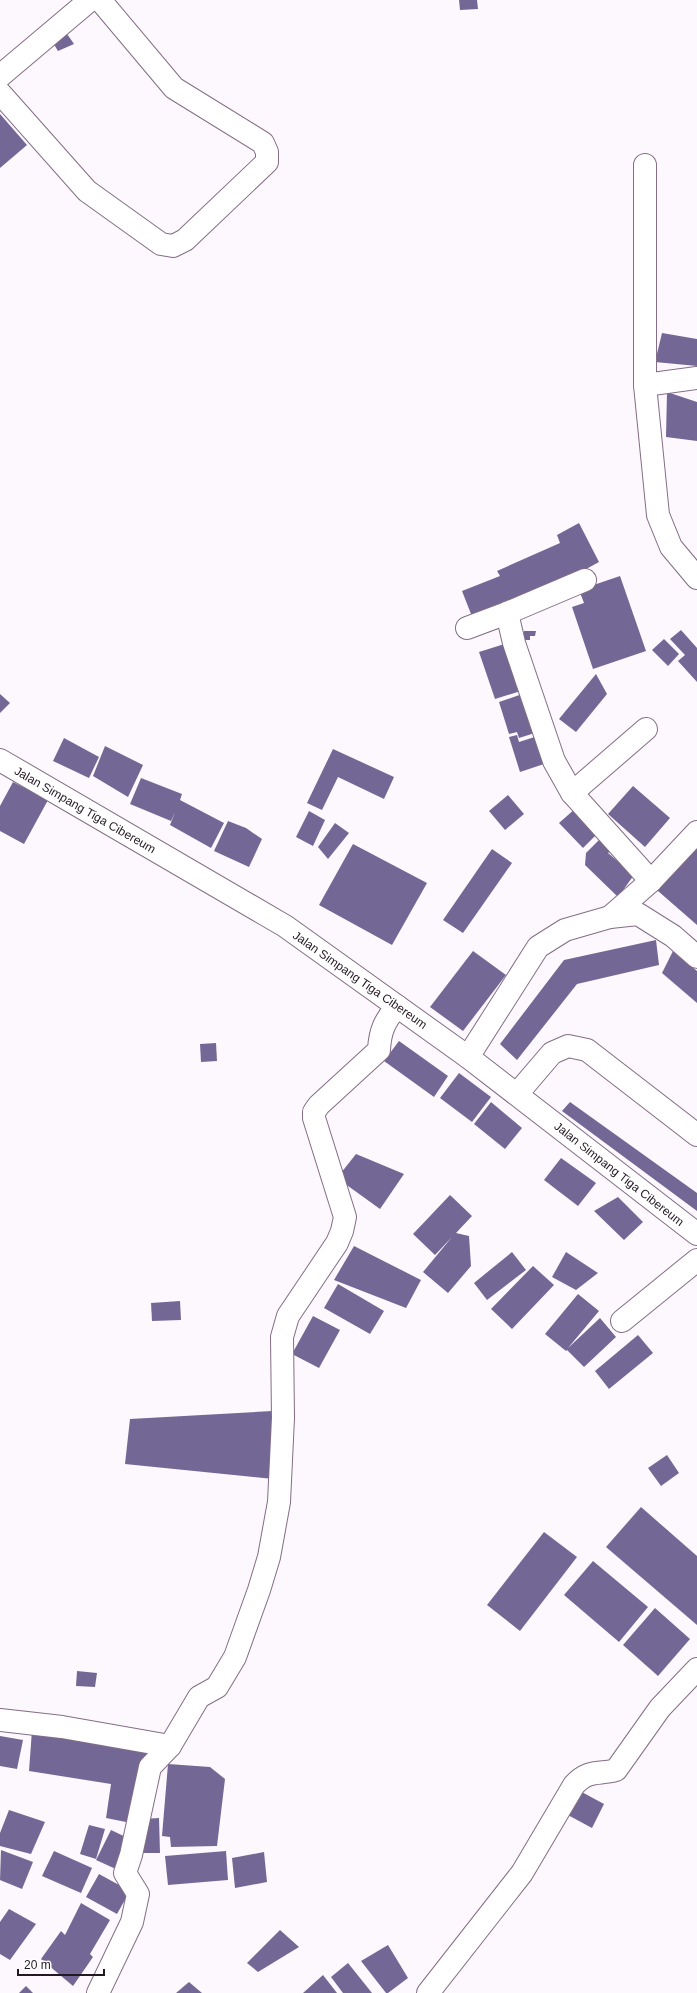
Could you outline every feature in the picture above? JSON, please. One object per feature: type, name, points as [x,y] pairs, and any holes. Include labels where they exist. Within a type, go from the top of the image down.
[{"type":"street","points":[[0,76],[90,0]]},
{"type":"street","points":[[0,93],[87,191],[161,244],[173,246],[185,240],[267,162],[267,152],[263,144],[174,88],[100,0]]},
{"type":"street","points":[[645,165],[645,385],[658,515],[671,547],[697,578]]},
{"type":"street","points":[[645,385],[697,378]]},
{"type":"street","points":[[468,628],[585,580]]},
{"type":"street","points":[[507,613],[514,643],[554,761],[572,794],[651,881]]},
{"type":"street","points":[[572,794],[646,729]]},
{"type":"street","name":"Jalan Simpang Tiga Cibereum","points":[[0,760],[285,926],[468,1057],[697,1234]]},
{"type":"street","points":[[610,917],[651,881],[697,832]]},
{"type":"street","points":[[468,1057],[538,947],[565,930],[610,917],[638,914],[673,936],[697,957]]},
{"type":"street","points":[[98,1993],[132,1922],[138,1894],[125,1873],[131,1855],[150,1766],[170,1746],[199,1697],[217,1687],[235,1657],[260,1590],[279,1502],[283,1418],[282,1337],[288,1316],[337,1243],[342,1231],[345,1217],[314,1118],[314,1112],[318,1105],[379,1050],[380,1034],[387,1019],[397,1006]]},
{"type":"street","points":[[517,1094],[552,1053],[568,1046],[587,1050],[697,1135]]},
{"type":"street","points":[[622,1322],[697,1260]]},
{"type":"street","points":[[428,1993],[522,1873],[574,1785],[582,1776],[593,1772],[616,1770],[660,1708],[697,1669]]},
{"type":"street","points":[[0,1720],[70,1729],[170,1746]]},
{"type":"building","points":[[459,0],[477,0],[478,9],[460,10]]},
{"type":"building","points":[[65,31],[74,44],[58,51],[50,38]]},
{"type":"building","points":[[0,114],[27,145],[0,168]]},
{"type":"building","points":[[662,333],[697,339],[697,366],[655,362]]},
{"type":"building","points":[[667,392],[697,402],[697,441],[666,437]]},
{"type":"building","points":[[579,523],[599,562],[577,574],[576,572],[473,619],[462,591],[500,576],[497,571],[560,543],[557,535]]},
{"type":"building","points":[[620,576],[646,651],[593,669],[572,607],[584,603],[579,590]]},
{"type":"building","points":[[681,630],[697,648],[697,682],[678,661],[685,655],[670,639]]},
{"type":"building","points":[[524,631],[536,631],[535,636],[530,636],[530,640],[524,640]]},
{"type":"building","points":[[664,639],[679,654],[668,666],[652,650]]},
{"type":"building","points":[[511,642],[527,689],[495,699],[479,652]]},
{"type":"building","points":[[596,674],[607,694],[576,732],[559,719]]},
{"type":"building","points":[[528,692],[541,731],[519,738],[517,732],[509,734],[499,702]]},
{"type":"building","points":[[0,694],[10,703],[0,713]]},
{"type":"building","points":[[544,734],[553,761],[520,772],[509,737],[517,735],[519,742]]},
{"type":"building","points":[[64,738],[99,757],[89,778],[53,761]]},
{"type":"building","points":[[105,746],[143,765],[128,797],[93,776]]},
{"type":"building","points":[[333,749],[394,777],[384,799],[338,777],[322,810],[307,803]]},
{"type":"building","points":[[141,778],[182,794],[180,800],[224,823],[211,848],[170,825],[175,812],[171,821],[130,804]]},
{"type":"building","points":[[13,782],[48,800],[24,844],[0,831],[0,806]]},
{"type":"building","points":[[633,786],[670,818],[645,847],[608,814]]},
{"type":"building","points":[[508,795],[524,814],[505,830],[489,811]]},
{"type":"building","points":[[576,808],[599,832],[583,848],[559,823]]},
{"type":"building","points":[[309,811],[325,820],[313,846],[296,837]]},
{"type":"building","points":[[228,821],[246,828],[262,839],[249,867],[214,851]]},
{"type":"building","points":[[335,823],[349,833],[328,859],[318,847]]},
{"type":"building","points":[[604,835],[615,848],[608,853],[634,875],[618,897],[585,865],[586,853]]},
{"type":"building","points":[[353,844],[427,883],[392,945],[319,905]]},
{"type":"building","points":[[697,845],[697,925],[650,884]]},
{"type":"building","points":[[492,849],[512,863],[463,933],[443,920]]},
{"type":"building","points":[[656,940],[659,965],[577,984],[517,1060],[500,1044],[564,960]]},
{"type":"building","points":[[473,951],[506,975],[463,1031],[430,1007]]},
{"type":"building","points":[[673,951],[697,971],[697,1003],[662,973]]},
{"type":"building","points":[[399,1041],[448,1076],[434,1097],[384,1061]]},
{"type":"building","points":[[216,1043],[217,1061],[201,1062],[200,1044]]},
{"type":"building","points":[[459,1073],[491,1097],[472,1122],[440,1098]]},
{"type":"building","points":[[491,1102],[522,1128],[505,1149],[474,1124]]},
{"type":"building","points":[[570,1102],[697,1193],[697,1211],[562,1111]]},
{"type":"building","points":[[356,1154],[404,1174],[380,1209],[337,1178]]},
{"type":"building","points":[[561,1158],[596,1183],[578,1206],[544,1180]]},
{"type":"building","points":[[450,1195],[472,1216],[456,1233],[469,1236],[471,1266],[448,1293],[423,1272],[452,1237],[435,1255],[413,1234]]},
{"type":"building","points":[[618,1197],[643,1222],[624,1240],[594,1211]]},
{"type":"building","points":[[354,1246],[421,1280],[406,1308],[334,1280]]},
{"type":"building","points":[[512,1252],[526,1270],[487,1300],[474,1283]]},
{"type":"building","points":[[566,1252],[598,1273],[576,1290],[552,1277]]},
{"type":"building","points":[[533,1266],[554,1285],[512,1329],[491,1309]]},
{"type":"building","points":[[338,1284],[384,1311],[370,1334],[324,1308]]},
{"type":"building","points":[[578,1294],[599,1311],[568,1348],[600,1318],[616,1337],[584,1367],[567,1350],[566,1351],[545,1334]]},
{"type":"building","points":[[180,1301],[181,1320],[152,1321],[151,1303]]},
{"type":"building","points":[[313,1316],[340,1330],[319,1368],[292,1354]]},
{"type":"building","points":[[638,1335],[653,1353],[609,1389],[595,1371]]},
{"type":"building","points":[[272,1411],[273,1479],[125,1464],[130,1419]]},
{"type":"building","points":[[667,1455],[679,1473],[661,1486],[648,1468]]},
{"type":"building","points":[[641,1507],[697,1556],[697,1625],[606,1547]]},
{"type":"building","points":[[544,1532],[577,1557],[520,1631],[487,1605]]},
{"type":"building","points":[[593,1561],[648,1607],[619,1642],[564,1595]]},
{"type":"building","points":[[655,1608],[690,1639],[658,1676],[623,1645]]},
{"type":"building","points":[[77,1671],[97,1673],[95,1687],[76,1686]]},
{"type":"building","points":[[32,1730],[153,1752],[131,1823],[106,1818],[111,1784],[29,1771]]},
{"type":"building","points":[[0,1736],[23,1740],[17,1769],[0,1766]]},
{"type":"building","points":[[168,1764],[210,1767],[225,1779],[217,1846],[171,1847],[170,1837],[162,1836]]},
{"type":"building","points":[[578,1790],[604,1804],[592,1828],[566,1814]]},
{"type":"building","points":[[9,1810],[45,1822],[31,1854],[0,1846],[0,1833]]},
{"type":"building","points":[[159,1818],[160,1853],[143,1853],[143,1819]]},
{"type":"building","points":[[89,1825],[105,1829],[96,1859],[80,1854]]},
{"type":"building","points":[[111,1830],[132,1840],[118,1870],[96,1860]]},
{"type":"building","points":[[1,1850],[33,1862],[22,1889],[0,1880]]},
{"type":"building","points":[[54,1851],[92,1868],[81,1893],[42,1876]]},
{"type":"building","points":[[226,1851],[228,1880],[168,1885],[165,1856]]},
{"type":"building","points":[[264,1852],[267,1882],[235,1888],[232,1858]]},
{"type":"building","points":[[99,1874],[130,1891],[117,1914],[86,1897]]},
{"type":"building","points":[[81,1903],[110,1920],[90,1954],[93,1957],[73,1986],[41,1959],[61,1931],[65,1935]]},
{"type":"building","points":[[9,1909],[36,1924],[10,1960],[0,1954],[0,1922]]},
{"type":"building","points":[[280,1930],[299,1947],[258,1972],[247,1963]]},
{"type":"building","points":[[388,1945],[408,1978],[386,1993],[361,1961]]},
{"type":"building","points":[[348,1963],[372,1993],[343,1993],[331,1977]]},
{"type":"building","points":[[323,1975],[337,1993],[303,1993]]},
{"type":"building","points":[[189,1982],[202,1993],[176,1993]]},
{"type":"building","points":[[26,1986],[33,1993],[19,1993]]}]
